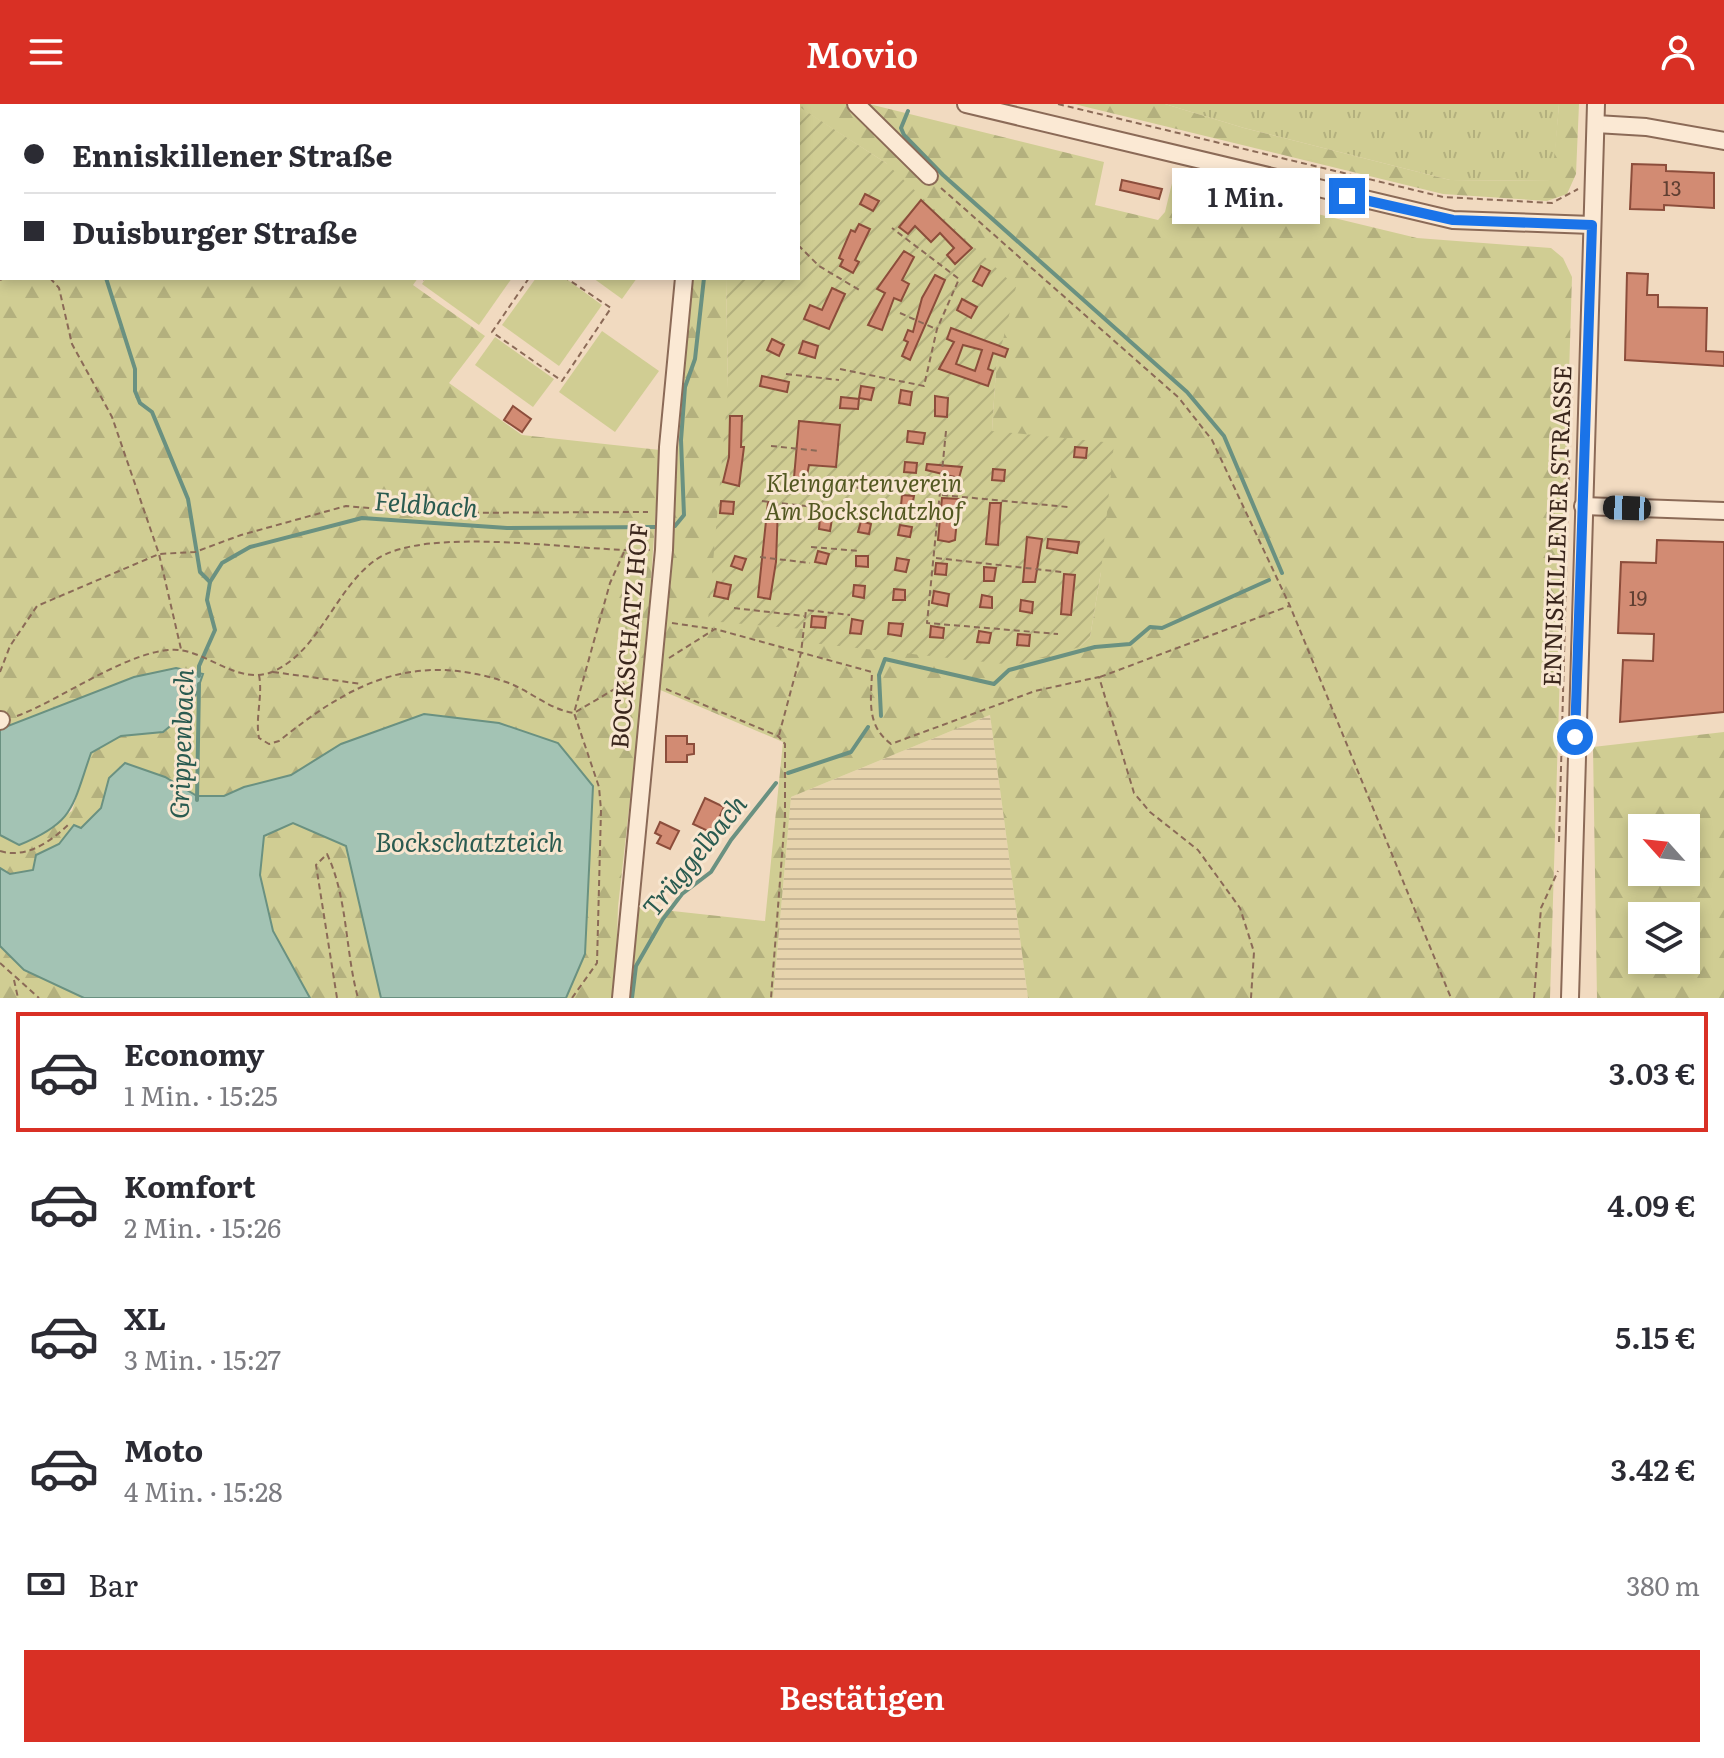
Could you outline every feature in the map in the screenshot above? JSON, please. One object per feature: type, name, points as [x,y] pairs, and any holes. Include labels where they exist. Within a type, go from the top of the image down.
[{"type":"street","points":[[856,104],[929,176]]},
{"type":"street","points":[[966,104],[1453,220],[1592,225]]},
{"type":"street","name":"ENNISKILLENER STRASSE","points":[[1570,998],[1596,104]]},
{"type":"street","points":[[1596,124],[1646,127],[1724,141]]},
{"type":"street","name":"BOCKSCHATZ HOF","points":[[621,998],[664,550],[684,280]]},
{"type":"street","points":[[1583,506],[1724,511]]},
{"type":"path","points":[[1058,104],[1443,197],[1552,203],[1578,188]]},
{"type":"path","points":[[929,176],[1197,417],[1243,502],[1290,606],[1451,998]]},
{"type":"path","points":[[840,369],[924,386],[937,329],[959,279],[892,228]]},
{"type":"path","points":[[800,247],[819,266],[861,291]]},
{"type":"path","points":[[52,280],[59,288],[72,344],[112,417],[159,554],[181,650]]},
{"type":"path","points":[[528,280],[492,332],[562,381],[611,308],[569,280]]},
{"type":"path","points":[[900,313],[937,329]]},
{"type":"path","points":[[786,374],[839,380]]},
{"type":"path","points":[[946,431],[927,623],[1058,634]]},
{"type":"path","points":[[771,446],[820,451]]},
{"type":"path","points":[[817,484],[859,488]]},
{"type":"path","points":[[940,495],[1068,507]]},
{"type":"path","points":[[762,501],[815,507]]},
{"type":"path","points":[[0,672],[10,646],[37,606],[159,554],[195,552],[241,535],[346,506],[425,513],[666,512]]},
{"type":"path","points":[[272,672],[300,653],[338,599],[375,560],[416,544],[457,542],[625,551],[664,550]]},
{"type":"path","points":[[811,547],[860,551]]},
{"type":"path","points":[[572,998],[597,963],[601,810],[599,787],[574,713],[610,583],[625,551]]},
{"type":"path","points":[[760,557],[810,563]]},
{"type":"path","points":[[934,558],[1062,572]]},
{"type":"path","points":[[656,617],[681,626],[715,629],[872,672],[871,718],[879,734],[891,744],[1035,691],[1099,677],[1290,606]]},
{"type":"path","points":[[734,608],[805,616]]},
{"type":"path","points":[[778,736],[801,653],[806,610],[850,615]]},
{"type":"path","points":[[259,675],[262,687],[257,729],[259,738],[269,744],[279,741],[330,701],[364,684],[411,671],[437,669],[478,673],[574,713],[650,675],[715,629]]},
{"type":"path","points":[[1,720],[20,715],[147,655],[181,650],[210,663],[259,675],[272,672],[364,684]]},
{"type":"path","points":[[650,675],[778,736],[785,744],[785,816],[771,998]]},
{"type":"path","points":[[1099,677],[1134,793],[1150,812],[1198,850],[1240,908],[1254,952],[1251,998]]},
{"type":"path","points":[[0,851],[12,855],[31,850],[52,840],[68,825]]},
{"type":"path","points":[[337,998],[316,865],[327,854],[338,879],[347,960],[358,998]]},
{"type":"path","points":[[1534,998],[1541,908],[1558,871]]},
{"type":"path","points":[[0,963],[39,998]]},
{"type":"path","points":[[13,977],[18,998]]},
{"type":"shaded area","points":[[990,715],[1028,998],[773,998],[791,797]]},
{"type":"green space","points":[[800,104],[869,104],[1104,162],[1095,205],[1158,220],[1165,212],[1173,179],[1417,238],[1551,248],[1563,258],[1572,277],[1550,998],[1028,998],[990,715],[791,797],[773,998],[628,998],[636,907],[765,921],[783,742],[658,689],[691,280],[726,280],[728,389],[803,629],[802,641],[1080,647],[1090,637],[1101,572],[992,431],[996,368],[1002,337],[886,163],[800,108]]},
{"type":"green space","points":[[1074,104],[1165,104],[1244,128],[1450,180],[1552,181],[1559,104],[1579,104],[1576,174],[1567,194],[1547,201],[1443,194]]},
{"type":"green space","points":[[1165,104],[1559,104],[1553,181],[1450,180],[1244,128]]},
{"type":"green space","name":"Kleingartenverein Am Bockschatzhof","points":[[800,107],[886,163],[1016,287],[996,368],[992,431],[1114,443],[1101,572],[1090,637],[1080,647],[1013,665],[802,642],[803,629],[708,621],[728,389],[726,280],[800,280]]},
{"type":"green space","points":[[0,280],[417,280],[413,285],[485,336],[449,383],[522,435],[660,450],[645,666],[618,907],[615,998],[566,998],[585,954],[341,744],[291,775],[244,787],[225,796],[197,796],[165,777],[109,778],[101,807],[81,828],[74,826],[59,844],[36,855],[33,870],[10,874],[0,868],[0,835],[19,845],[72,811],[91,753],[121,736],[163,732],[202,675],[176,668],[134,677],[0,729]]},
{"type":"green space","points":[[425,280],[511,280],[479,325],[422,284]]},
{"type":"green space","points":[[535,280],[568,280],[602,305],[559,366],[502,325]]},
{"type":"green space","points":[[596,280],[636,280],[622,299]]},
{"type":"green space","points":[[602,331],[659,371],[615,432],[559,392]]},
{"type":"green space","points":[[495,337],[554,379],[533,407],[475,365]]},
{"type":"green space","points":[[1724,732],[1724,998],[1597,998],[1593,747]]},
{"type":"green space","points":[[293,823],[346,845],[381,998],[310,998],[273,931],[260,875],[264,836]]},
{"type":"green space","points":[[0,946],[24,970],[84,998],[0,998]]},
{"type":"water","points":[[176,668],[203,674],[191,709],[163,732],[121,736],[91,753],[75,800],[51,829],[19,845],[0,835],[0,729],[134,677]]},
{"type":"water","name":"Bockschatzteich","points":[[424,714],[499,723],[558,743],[593,786],[585,954],[566,998],[381,998],[346,846],[293,823],[264,836],[260,875],[273,931],[310,998],[84,998],[24,970],[0,946],[0,868],[10,874],[33,870],[36,855],[59,844],[74,825],[81,828],[101,808],[109,778],[125,763],[165,777],[197,796],[224,796],[244,787],[291,775],[341,744]]},
{"type":"building","points":[[1632,164],[1666,165],[1666,171],[1714,173],[1714,208],[1664,205],[1664,210],[1630,209]]},
{"type":"building","points":[[1122,180],[1162,189],[1159,199],[1120,190]]},
{"type":"building","points":[[865,194],[879,201],[873,211],[860,204]]},
{"type":"building","points":[[921,200],[972,248],[955,264],[947,255],[954,248],[940,233],[931,242],[915,226],[908,234],[899,227]]},
{"type":"building","points":[[859,224],[870,229],[855,260],[859,262],[853,273],[840,266],[843,260],[839,258],[851,230],[855,232]]},
{"type":"building","points":[[904,251],[914,257],[902,280],[909,284],[901,301],[894,298],[882,330],[868,325],[885,293],[877,289]]},
{"type":"building","points":[[981,266],[990,271],[982,286],[973,281]]},
{"type":"building","points":[[1627,273],[1648,274],[1647,295],[1658,295],[1658,307],[1707,308],[1706,351],[1724,352],[1724,366],[1625,360]]},
{"type":"building","points":[[935,275],[945,280],[910,360],[902,356],[908,342],[904,340],[908,330],[913,332],[922,298]]},
{"type":"building","points":[[832,288],[845,294],[829,329],[804,319],[810,305],[822,310]]},
{"type":"building","points":[[962,299],[977,307],[971,318],[957,310]]},
{"type":"building","points":[[951,328],[1008,349],[1005,357],[993,353],[988,369],[993,371],[988,386],[939,369],[954,342],[947,339]],"holes":[[[963,345],[982,350],[975,371],[956,364]]]},
{"type":"building","points":[[772,339],[784,345],[779,356],[767,350]]},
{"type":"building","points":[[803,341],[818,346],[815,358],[799,353]]},
{"type":"building","points":[[762,376],[789,382],[787,392],[760,386]]},
{"type":"building","points":[[861,386],[874,388],[871,400],[859,398]]},
{"type":"building","points":[[901,390],[912,392],[910,405],[899,403]]},
{"type":"building","points":[[935,396],[948,398],[947,417],[935,416]]},
{"type":"building","points":[[841,397],[859,399],[858,409],[840,408]]},
{"type":"building","points":[[513,406],[531,419],[522,432],[504,420]]},
{"type":"building","points":[[730,416],[742,416],[741,447],[744,447],[739,486],[723,482],[729,457]]},
{"type":"building","points":[[799,421],[840,425],[836,467],[809,465],[804,491],[793,489]]},
{"type":"building","points":[[908,431],[925,433],[923,444],[907,442]]},
{"type":"building","points":[[1075,447],[1087,448],[1086,458],[1074,457]]},
{"type":"building","points":[[905,462],[917,463],[916,473],[904,472]]},
{"type":"building","points":[[927,464],[962,467],[959,478],[926,470]]},
{"type":"building","points":[[993,469],[1005,470],[1004,481],[992,480]]},
{"type":"building","points":[[902,495],[914,496],[912,507],[901,506]]},
{"type":"building","points":[[942,498],[959,499],[955,540],[949,542],[938,540]]},
{"type":"building","points":[[721,501],[734,502],[733,514],[720,513]]},
{"type":"building","points":[[768,502],[776,503],[778,507],[776,562],[770,599],[758,597]]},
{"type":"building","points":[[990,503],[1001,503],[998,545],[986,544]]},
{"type":"building","points":[[820,518],[832,519],[830,531],[819,529]]},
{"type":"building","points":[[861,521],[871,524],[869,534],[858,532]]},
{"type":"building","points":[[900,525],[912,527],[910,537],[898,535]]},
{"type":"building","points":[[1027,537],[1042,539],[1035,582],[1023,582]]},
{"type":"building","points":[[1048,539],[1079,542],[1077,553],[1047,548]]},
{"type":"building","points":[[1657,540],[1724,542],[1724,712],[1620,722],[1623,660],[1653,661],[1654,634],[1618,633],[1621,562],[1656,563]]},
{"type":"building","points":[[818,551],[829,554],[826,564],[815,562]]},
{"type":"building","points":[[735,556],[746,559],[742,570],[731,566]]},
{"type":"building","points":[[856,556],[868,556],[868,567],[856,566]]},
{"type":"building","points":[[897,558],[909,560],[906,572],[895,570]]},
{"type":"building","points":[[936,563],[947,564],[946,575],[935,574]]},
{"type":"building","points":[[984,567],[996,568],[994,581],[984,581]]},
{"type":"building","points":[[1064,574],[1075,575],[1071,615],[1061,614]]},
{"type":"building","points":[[717,582],[731,585],[728,599],[714,596]]},
{"type":"building","points":[[854,585],[865,586],[864,598],[853,596]]},
{"type":"building","points":[[894,589],[905,590],[905,600],[893,600]]},
{"type":"building","points":[[934,591],[949,594],[947,606],[932,603]]},
{"type":"building","points":[[982,595],[992,597],[992,608],[980,607]]},
{"type":"building","points":[[1021,600],[1033,602],[1032,613],[1020,611]]},
{"type":"building","points":[[812,616],[826,617],[825,628],[811,627]]},
{"type":"building","points":[[852,619],[863,621],[861,634],[850,633]]},
{"type":"building","points":[[889,623],[903,624],[901,636],[888,634]]},
{"type":"building","points":[[931,626],[944,628],[943,638],[930,637]]},
{"type":"building","points":[[979,631],[991,633],[989,643],[977,642]]},
{"type":"building","points":[[1018,634],[1030,635],[1029,646],[1017,645]]},
{"type":"building","points":[[666,736],[687,736],[687,744],[694,744],[694,754],[687,755],[687,762],[666,762]]},
{"type":"building","points":[[705,798],[724,807],[712,833],[693,824]]},
{"type":"building","points":[[660,822],[679,831],[670,849],[657,843],[661,836],[655,833]]},
{"type":"waterway","points":[[908,111],[901,128],[904,135],[943,175],[1187,392],[1224,436],[1282,573]]},
{"type":"waterway","name":"Grippenbach","points":[[107,280],[135,369],[135,391],[140,403],[152,412],[188,499],[200,572],[210,582]]},
{"type":"waterway","name":"Feldbach","points":[[675,526],[684,515],[681,440],[685,387],[695,359],[704,280]]},
{"type":"waterway","name":"Feldbach","points":[[199,676],[199,666],[215,630],[207,600],[210,582],[222,563],[250,547],[362,518],[507,528],[658,527]]},
{"type":"waterway","points":[[881,716],[879,675],[885,659],[994,684],[1009,670],[1095,647],[1130,644],[1150,627],[1162,628],[1269,580]]},
{"type":"waterway","name":"Grippenbach","points":[[197,800],[199,684]]},
{"type":"waterway","points":[[788,773],[851,752],[868,727]]},
{"type":"waterway","name":"Trüggelbach","points":[[632,998],[636,966],[663,919],[682,894],[711,872],[731,840],[776,783]]},
{"type":"route","points":[[1347,196],[1453,220],[1495,224],[1592,225],[1575,737]]}]
